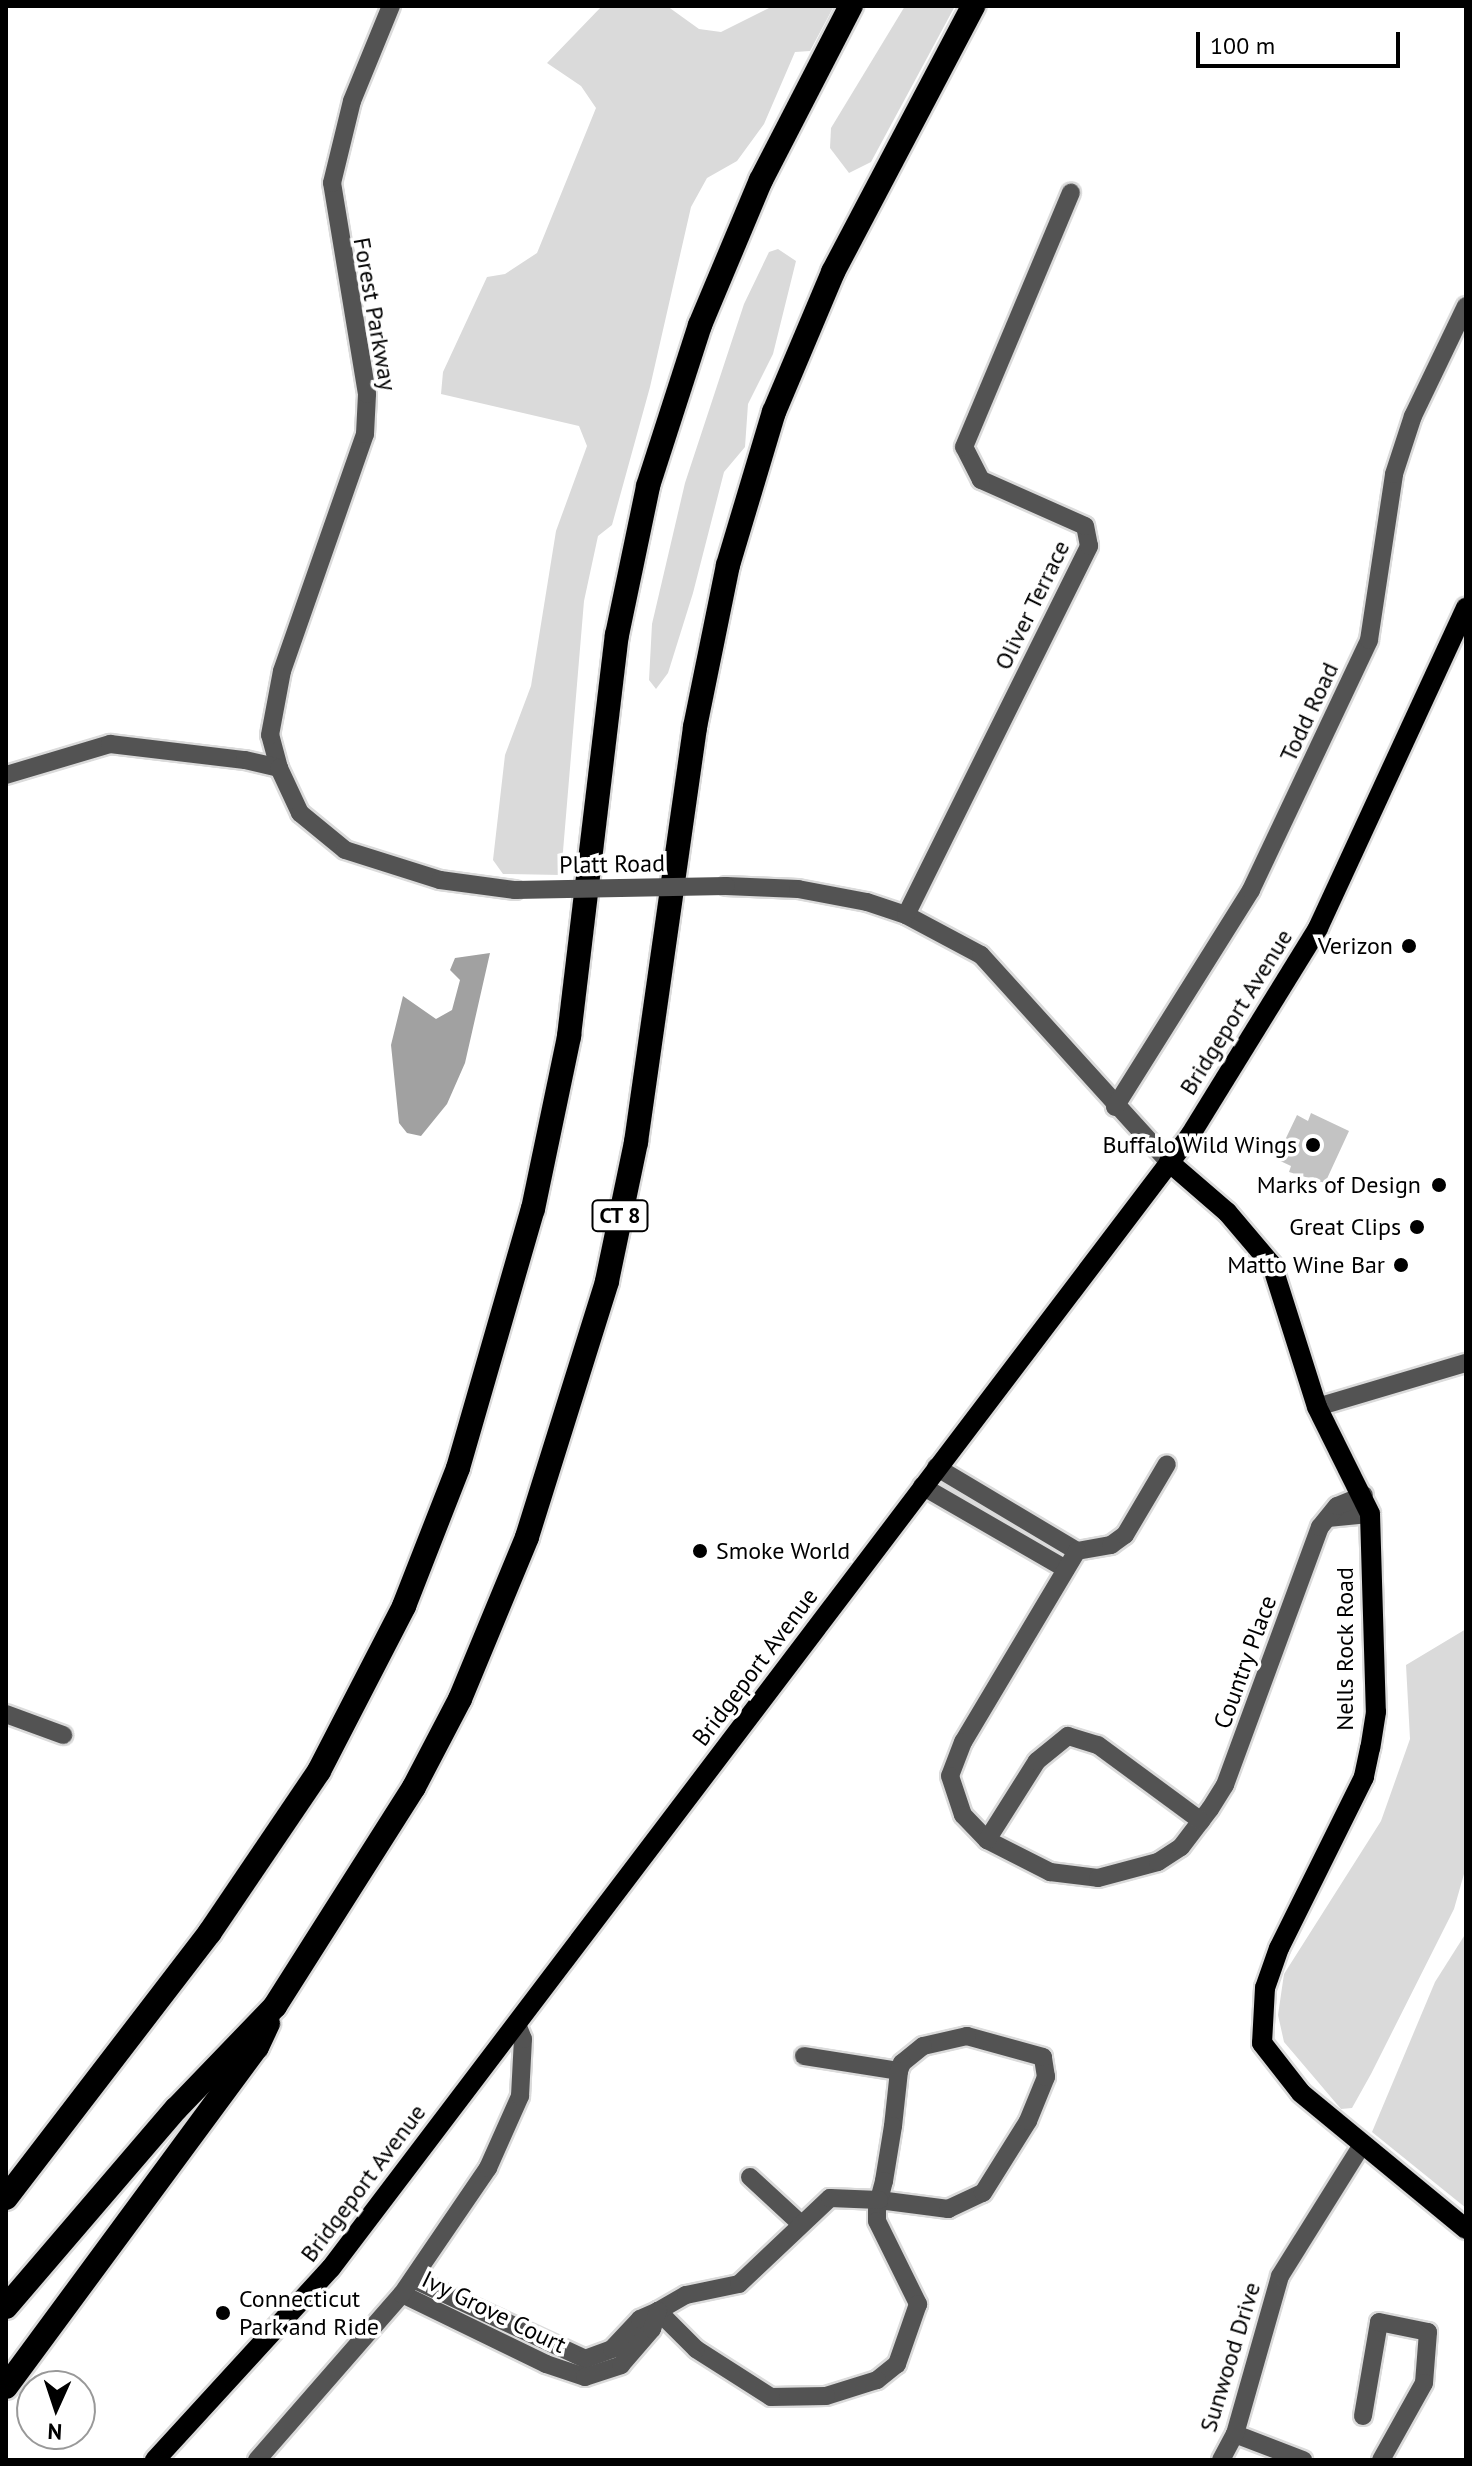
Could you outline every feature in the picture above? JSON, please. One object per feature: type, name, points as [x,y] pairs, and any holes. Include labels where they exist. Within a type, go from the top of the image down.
[{"type":"highway","points":[[6,2198],[210,1932],[319,1771],[404,1606],[458,1468],[533,1209],[569,1036],[617,635],[648,486],[700,325],[755,195],[851,6]]},
{"type":"highway","name":"CT 8","points":[[6,2307],[176,2109],[275,2006],[414,1787],[460,1699],[532,1522],[607,1281],[636,1142],[695,727],[728,565],[774,412],[833,272],[973,6]]},
{"type":"highway","points":[[6,2387],[257,2047],[275,2006]]},
{"type":"main road","name":"Bridgeport Avenue","points":[[155,2460],[331,2268],[1169,1162],[1259,1033],[1318,928],[1466,607]]},
{"type":"main road","name":"Nells Rock Road","points":[[1169,1162],[1227,1212],[1272,1265],[1317,1407],[1367,1504],[1376,1712],[1370,1748],[1364,1777],[1279,1948],[1262,2015],[1262,2043],[1276,2068],[1362,2145],[1466,2229]]},
{"type":"street","name":"Forest Parkway","points":[[279,768],[270,735],[282,671],[365,434],[367,394],[332,183],[352,101],[391,6]]},
{"type":"street","name":"Oliver Terrace","points":[[906,915],[1089,546],[1085,526],[981,480],[964,447],[1071,193]]},
{"type":"street","name":"Todd Road","points":[[1115,1107],[1251,890],[1369,640],[1394,474],[1419,401],[1466,306]]},
{"type":"street","points":[[6,775],[110,744],[148,744],[279,768]]},
{"type":"street","name":"Platt Road","points":[[279,768],[300,813],[345,850],[440,880],[515,890],[726,886],[824,893],[906,915],[981,955],[1115,1107],[1169,1162]]},
{"type":"street","points":[[1317,1407],[1466,1363]]},
{"type":"street","points":[[936,1467],[1077,1551],[1111,1545],[1125,1535],[1167,1464]]},
{"type":"street","points":[[922,1486],[1066,1569]]},
{"type":"street","name":"Country Place","points":[[1077,1551],[953,1761],[956,1803],[987,1840],[1050,1872],[1098,1878],[1158,1862],[1201,1821],[1225,1785],[1314,1542],[1337,1506],[1367,1504]]},
{"type":"street","points":[[6,1714],[63,1735]]},
{"type":"street","points":[[987,1840],[1037,1761],[1068,1736],[1098,1745],[1201,1821]]},
{"type":"street","points":[[257,2460],[407,2286],[488,2168],[515,2116],[523,2039],[517,2024]]},
{"type":"street","points":[[879,2200],[842,2194],[801,2224],[739,2284],[686,2295],[658,2311],[696,2349],[754,2391],[789,2398],[861,2389],[897,2364],[918,2304],[880,2231],[879,2200],[899,2071],[923,2046],[967,2036],[1031,2050],[1047,2066],[1028,2121],[983,2193],[948,2209],[879,2200]]},
{"type":"street","points":[[804,2056],[899,2071]]},
{"type":"street","name":"Sunwood Drive","points":[[1221,2460],[1235,2434],[1280,2276],[1362,2145]]},
{"type":"street","points":[[750,2177],[801,2224]]},
{"type":"street","name":"Ivy Grove Court","points":[[407,2286],[596,2376],[621,2365],[652,2329],[658,2311]]},
{"type":"street","points":[[1363,2416],[1379,2322],[1428,2332],[1424,2383],[1381,2460]]},
{"type":"street","points":[[1235,2434],[1303,2460]]},
{"type":"shaded area","points":[[602,6],[667,6],[699,29],[721,32],[773,6],[834,6],[810,51],[795,52],[764,124],[737,161],[707,178],[691,207],[650,387],[612,525],[598,536],[584,601],[561,875],[503,874],[493,860],[505,755],[531,686],[556,531],[587,446],[579,426],[441,394],[443,372],[487,277],[505,274],[537,253],[596,108],[581,86],[547,63]]},
{"type":"shaded area","points":[[905,6],[955,6],[871,162],[849,173],[830,148],[831,128]]},
{"type":"shaded area","points":[[778,249],[796,261],[773,354],[748,404],[745,447],[724,472],[693,593],[668,673],[656,689],[649,680],[652,624],[685,483],[744,304],[769,252]]},
{"type":"shaded area","points":[[490,953],[465,1063],[447,1104],[421,1136],[407,1133],[399,1123],[391,1045],[403,996],[436,1019],[452,1010],[460,980],[450,970],[455,958]]},
{"type":"shaded area","points":[[1466,1629],[1466,1867],[1454,1909],[1371,2074],[1352,2108],[1341,2109],[1284,2042],[1278,2015],[1284,1974],[1381,1821],[1410,1739],[1406,1665]]},
{"type":"shaded area","points":[[1466,1933],[1466,2208],[1372,2132],[1435,1982]]},
{"type":"building","name":"Buffalo Wild Wings","points":[[1311,1113],[1349,1131],[1325,1183],[1289,1172],[1291,1166],[1276,1159],[1297,1115],[1308,1121]]},
{"type":"place","name":"Verizon","points":[[1409,946]]},
{"type":"place","name":"Buffalo Wild Wings","points":[[1313,1145]]},
{"type":"place","name":"Marks of Design","points":[[1439,1185]]},
{"type":"place","name":"Great Clips","points":[[1417,1227]]},
{"type":"place","name":"Matto Wine Bar","points":[[1401,1265]]},
{"type":"place","name":"Smoke World","points":[[700,1551]]},
{"type":"place","name":"Connecticut Park and Ride","points":[[223,2313]]}]
